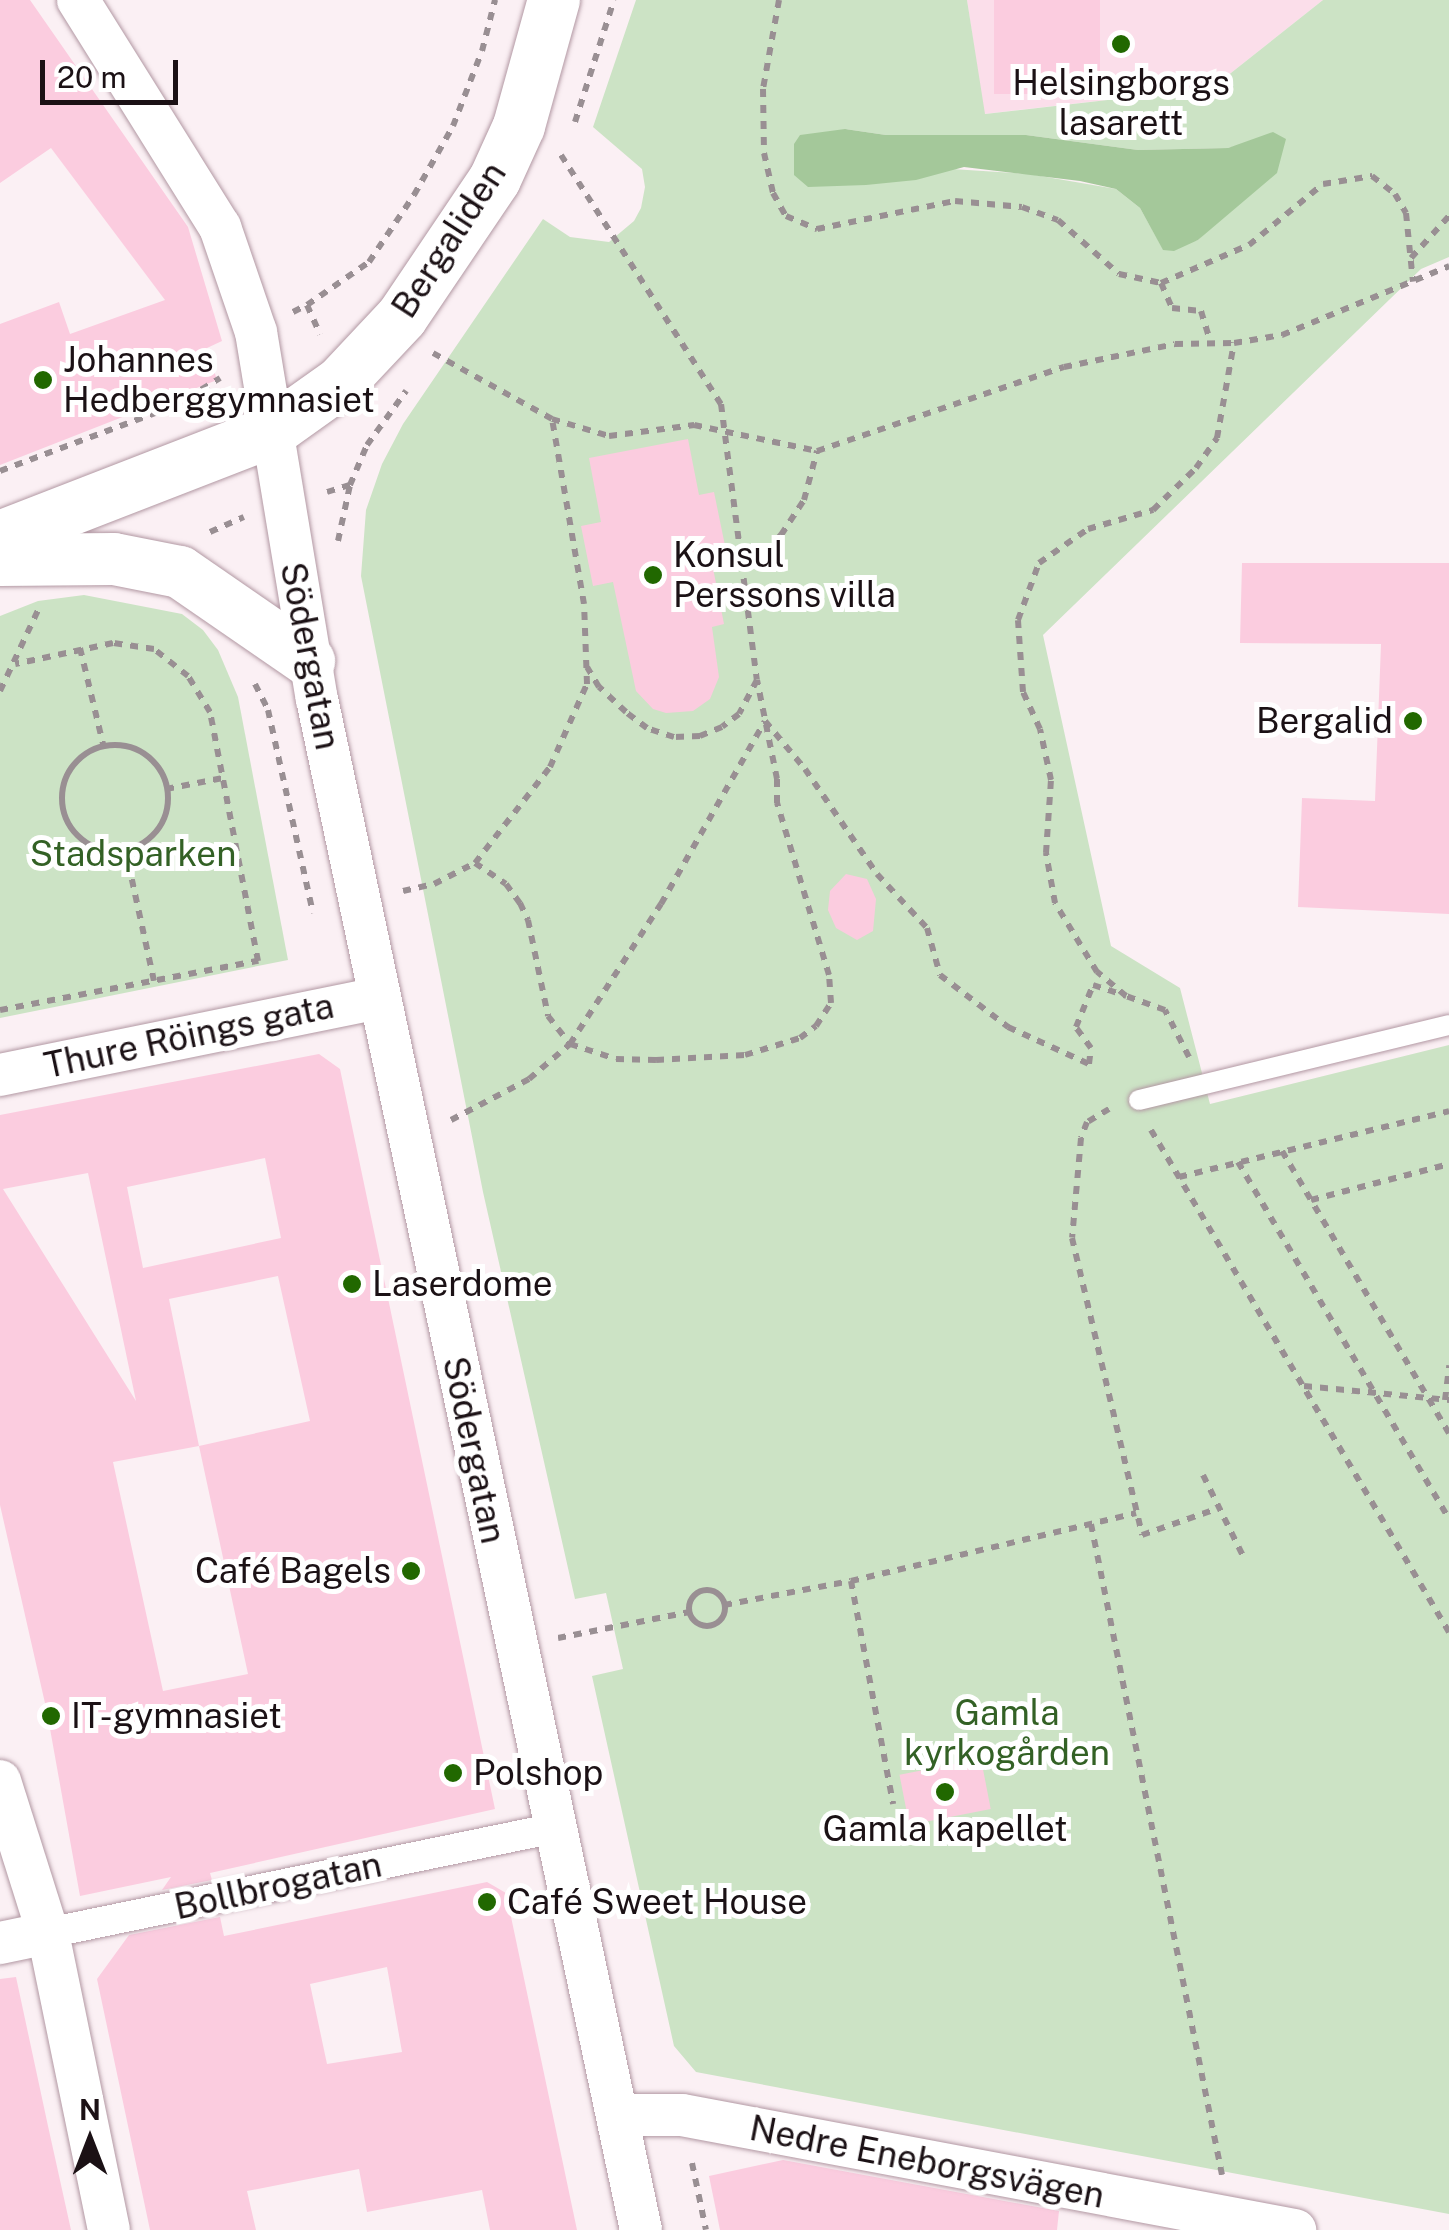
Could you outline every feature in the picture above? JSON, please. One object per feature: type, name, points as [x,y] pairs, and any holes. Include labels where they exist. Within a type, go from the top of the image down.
[{"type":"street","name":"Södergatan","points":[[78,0],[220,226],[256,332],[267,381],[271,432],[309,661],[642,2230]]},
{"type":"street","name":"Bergaliden","points":[[0,537],[271,432],[341,382],[402,317],[495,179],[519,126],[554,0]]},
{"type":"street","points":[[0,560],[114,559],[180,572],[309,661]]},
{"type":"street","name":"Thure Röings gata","points":[[0,1075],[378,998]]},
{"type":"street","points":[[0,1781],[48,1933],[109,2230]]},
{"type":"street","name":"Bollbrogatan","points":[[0,1943],[555,1828]]},
{"type":"street","name":"Nedre Eneborgsvägen","points":[[617,2115],[682,2115],[1294,2230]]},
{"type":"lane","points":[[1138,1100],[1449,1024]]},
{"type":"path","points":[[0,471],[174,406],[212,386],[220,381],[218,352],[307,304],[369,262],[414,195],[452,126],[482,51],[495,0]]},
{"type":"path","points":[[778,0],[764,89],[764,153],[773,193],[786,216],[818,229],[955,201],[1022,207],[1058,220],[1119,274],[1161,283],[1249,245],[1323,184],[1372,176],[1395,194],[1406,213],[1413,282]]},
{"type":"path","points":[[475,863],[506,884],[520,903],[528,920],[548,1016],[570,1044],[616,1059],[688,1059],[782,1047],[816,1026],[831,1003],[829,976],[794,849],[777,803],[756,680],[721,404],[560,153]]},
{"type":"path","points":[[1410,259],[1449,216]]},
{"type":"path","points":[[432,352],[552,419],[609,436],[694,425],[818,451],[1064,367],[1132,351],[1282,335],[1449,266]]},
{"type":"path","points":[[1161,283],[1172,308],[1202,311],[1211,343]]},
{"type":"path","points":[[307,304],[366,445]]},
{"type":"path","points":[[1126,996],[1096,972],[1056,903],[1046,853],[1051,780],[1040,729],[1023,692],[1018,620],[1039,563],[1088,529],[1153,510],[1196,468],[1217,438],[1234,343]]},
{"type":"path","points":[[339,536],[350,485],[366,445],[412,382]]},
{"type":"path","points":[[358,900],[434,884],[475,863],[550,768],[570,728],[586,684],[584,604],[552,419]]},
{"type":"path","points":[[742,562],[766,551],[804,500],[818,451]]},
{"type":"path","points":[[0,691],[41,604]]},
{"type":"path","points":[[0,1010],[258,961],[206,702],[171,660],[154,649],[135,645],[80,648],[14,664]]},
{"type":"path","points":[[80,648],[104,748]]},
{"type":"path","points":[[587,667],[599,687],[626,712],[646,728],[674,737],[700,736],[722,727],[738,714],[756,680]]},
{"type":"path","points":[[765,721],[877,874],[928,928],[940,975],[1008,1027],[1089,1064],[1090,1048],[1076,1028],[1093,986],[1166,1010],[1192,1063],[1196,1086]]},
{"type":"path","points":[[406,1130],[460,1118],[551,1064],[570,1044],[661,904],[765,721]]},
{"type":"path","points":[[126,743],[162,766],[166,789],[170,806],[147,843],[104,852],[68,829],[60,788],[81,754],[126,743]]},
{"type":"path","points":[[166,789],[223,778]]},
{"type":"path","points":[[126,848],[154,981]]},
{"type":"path","points":[[688,1046],[688,1059]]},
{"type":"path","points":[[1179,1177],[1449,1111]]},
{"type":"path","points":[[1087,1122],[1075,1180],[1072,1238],[1142,1536],[1220,1508]]},
{"type":"path","points":[[1151,1131],[1449,1632]]},
{"type":"path","points":[[1282,1152],[1449,1432]]},
{"type":"path","points":[[1238,1162],[1449,1519]]},
{"type":"path","points":[[1311,1200],[1449,1164]]},
{"type":"path","points":[[1303,1386],[1447,1400],[1449,1365]]},
{"type":"path","points":[[1203,1475],[1245,1560]]},
{"type":"path","points":[[724,1605],[851,1581],[1136,1513]]},
{"type":"path","points":[[1092,1524],[1231,2219]]},
{"type":"path","points":[[851,1581],[893,1804]]},
{"type":"path","points":[[704,1590],[720,1595],[724,1605],[723,1616],[714,1625],[701,1625],[689,1612],[691,1600],[704,1590]]},
{"type":"path","points":[[516,1648],[689,1612]]},
{"type":"shaded area","name":"Helsingborgs lasarett","points":[[967,0],[1323,0],[1212,88],[984,114]]},
{"type":"shaded area","points":[[845,129],[886,135],[1026,135],[1138,150],[1228,148],[1273,132],[1286,139],[1277,173],[1198,240],[1174,251],[1163,250],[1140,208],[1116,189],[1080,181],[964,167],[916,180],[808,187],[794,175],[794,144],[800,135]]},
{"type":"green space","name":"Gamla kyrkogården","points":[[636,0],[967,0],[985,114],[1212,88],[1323,0],[1449,0],[1449,257],[1421,269],[1043,635],[1111,946],[1180,988],[1210,1104],[1449,1045],[1449,2214],[696,2072],[674,2046],[592,1676],[623,1669],[606,1593],[575,1599],[483,1192],[361,576],[366,510],[382,464],[403,424],[543,219],[570,237],[609,242],[634,221],[641,208],[645,187],[642,169],[593,127]],"holes":[[[845,129],[886,135],[1026,135],[1138,150],[1228,148],[1264,139],[1226,212],[1198,240],[1163,249],[1140,208],[1116,189],[1029,174],[952,169]]]},
{"type":"green space","name":"Stadsparken","points":[[84,595],[182,614],[203,630],[218,650],[238,697],[288,960],[0,1018],[0,616],[38,601]]},
{"type":"building","points":[[0,0],[30,0],[188,227],[222,341],[207,348],[217,380],[0,465],[0,324],[59,302],[70,334],[165,300],[51,148],[0,183]]},
{"type":"building","points":[[994,0],[1100,0],[1100,94],[994,94]]},
{"type":"building","name":"Konsul Perssons villa","points":[[688,439],[699,495],[714,492],[729,565],[713,568],[724,624],[712,627],[719,677],[710,699],[693,711],[666,713],[653,709],[636,691],[613,582],[593,586],[581,526],[601,522],[589,458]]},
{"type":"building","name":"Bergalid","points":[[1242,563],[1449,563],[1449,914],[1298,907],[1302,798],[1375,801],[1381,644],[1240,643]]},
{"type":"building","points":[[846,874],[867,879],[876,899],[873,931],[857,940],[836,928],[828,910],[830,891]]},
{"type":"building","points":[[319,1054],[340,1069],[495,1809],[210,1873],[212,1880],[162,1890],[171,1877],[80,1896],[47,1712],[0,1505],[0,1115]],"holes":[[[265,1158],[281,1238],[143,1268],[127,1187]],[[88,1173],[136,1401],[3,1189]],[[278,1276],[310,1421],[199,1446],[169,1299]],[[199,1446],[248,1674],[163,1691],[113,1462]]]},
{"type":"building","name":"Gamla kapellet","points":[[981,1759],[991,1809],[909,1825],[900,1775]]},
{"type":"building","points":[[487,1882],[506,1893],[577,2230],[490,2230],[482,2190],[367,2212],[359,2169],[247,2191],[256,2230],[150,2230],[97,1979],[129,1935],[220,1917],[224,1936]],"holes":[[[387,1967],[402,2052],[327,2064],[310,1984]]]},
{"type":"building","points":[[16,1977],[71,2230],[0,2230],[0,1979]]},
{"type":"building","points":[[783,2160],[1059,2211],[1057,2230],[720,2230],[709,2176]]},
{"type":"place","name":"Helsingborgs lasarett","points":[[1121,44]]},
{"type":"place","name":"Johannes Hedberggymnasiet","points":[[43,380]]},
{"type":"place","name":"Konsul Perssons villa","points":[[653,575]]},
{"type":"place","name":"Bergalid","points":[[1413,721]]},
{"type":"place","name":"Laserdome","points":[[352,1284]]},
{"type":"place","name":"Café Bagels","points":[[411,1571]]},
{"type":"place","name":"IT-gymnasiet","points":[[51,1716]]},
{"type":"place","name":"Polshop","points":[[453,1773]]},
{"type":"place","name":"Gamla kapellet","points":[[945,1792]]},
{"type":"place","name":"Café Sweet House","points":[[487,1902]]}]
